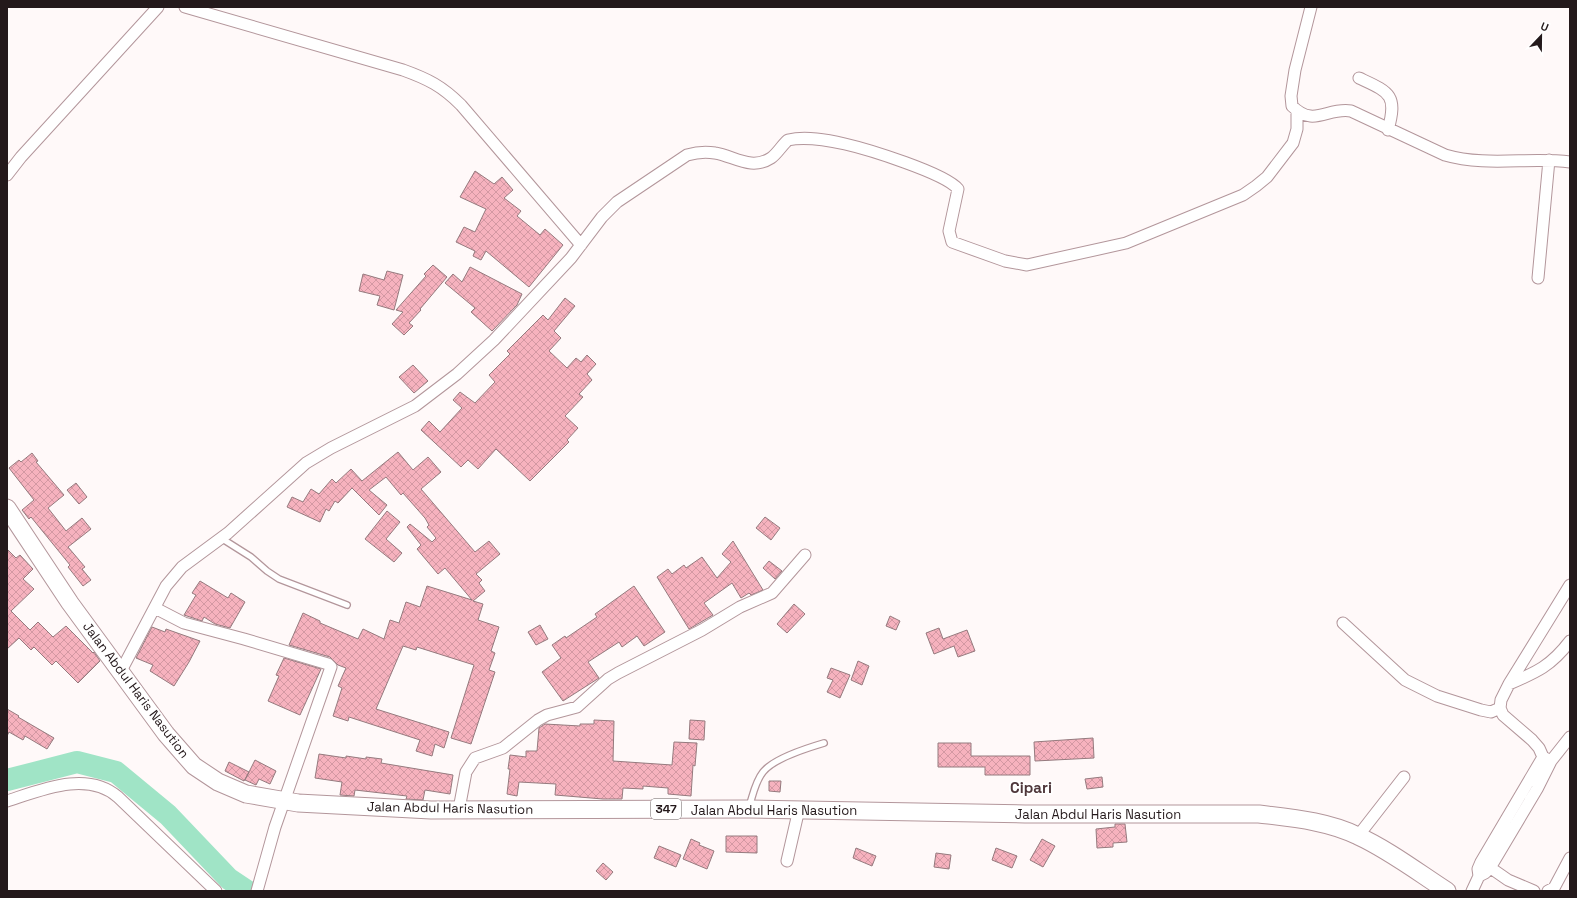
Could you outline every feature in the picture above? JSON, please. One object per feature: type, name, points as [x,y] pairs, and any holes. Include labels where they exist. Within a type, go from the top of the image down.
[{"type":"main road","name":"Jalan Abdul Haris Nasution","points":[[7,508],[70,603],[166,734],[194,766],[218,782],[246,794],[298,803],[416,809],[748,809],[1033,814],[1259,814],[1295,818],[1330,826],[1358,836],[1447,891]]},
{"type":"street","points":[[7,175],[21,157],[158,7]]},
{"type":"street","points":[[185,7],[403,70],[434,82],[461,105],[581,245]]},
{"type":"street","points":[[1311,7],[1291,88],[1292,106],[1297,111],[1311,117],[1325,116],[1342,111],[1351,112],[1388,130],[1460,160],[1501,162],[1549,160],[1570,162]]},
{"type":"street","points":[[1359,78],[1377,87],[1390,97],[1393,113],[1388,130]]},
{"type":"street","points":[[121,672],[173,576],[182,567],[221,538],[306,463],[331,448],[415,406],[457,374],[494,340],[571,258],[602,217],[617,202],[687,155],[700,151],[716,153],[738,161],[753,163],[771,158],[788,140],[795,138],[845,144],[931,172],[947,180],[958,189],[949,231],[952,242],[1005,261],[1027,265],[1126,243],[1243,195],[1267,177],[1289,148],[1297,129],[1297,111]]},
{"type":"street","points":[[1538,278],[1549,160]]},
{"type":"street","points":[[459,809],[466,772],[475,758],[503,748],[538,720],[547,715],[577,707],[603,683],[618,673],[702,630],[740,607],[772,593],[805,555]]},
{"type":"street","points":[[1547,759],[1539,748],[1503,715],[1500,708],[1500,700],[1508,684],[1570,585]]},
{"type":"street","points":[[155,608],[184,624],[244,639],[328,664],[331,667],[284,800],[260,890]]},
{"type":"street","points":[[1343,623],[1404,680],[1437,696],[1481,710],[1491,712],[1500,708]]},
{"type":"street","points":[[1508,684],[1537,672],[1558,656],[1570,641]]},
{"type":"street","points":[[1472,891],[1479,876],[1485,874],[1485,865],[1533,795],[1547,759],[1570,737]]},
{"type":"street","points":[[1358,836],[1404,777]]},
{"type":"street","points":[[7,801],[59,785],[85,785],[102,787],[118,798],[216,891]]},
{"type":"street","points":[[787,861],[799,810]]},
{"type":"street","points":[[1548,891],[1554,888],[1570,858]]},
{"type":"street","points":[[1485,865],[1508,880],[1534,891]]},
{"type":"lane","points":[[221,538],[251,557],[279,579],[347,605]]},
{"type":"lane","points":[[748,809],[757,782],[764,771],[804,749],[824,744]]},
{"type":"building","points":[[475,171],[494,184],[502,177],[513,190],[504,198],[521,211],[517,216],[540,235],[545,229],[563,245],[529,287],[486,251],[481,260],[473,256],[475,251],[456,242],[464,227],[475,232],[486,209],[460,197]]},
{"type":"building","points":[[433,265],[447,277],[409,323],[413,326],[404,335],[392,324],[403,312],[396,310],[426,276],[424,274]]},
{"type":"building","points":[[470,267],[522,294],[517,305],[492,331],[471,312],[475,308],[445,283],[453,274],[462,282]]},
{"type":"building","points":[[387,271],[403,275],[394,310],[377,305],[380,296],[359,291],[363,274],[384,280]]},
{"type":"building","points":[[565,298],[575,306],[554,331],[561,338],[549,351],[567,368],[576,358],[581,362],[587,355],[596,364],[587,374],[592,380],[579,394],[583,397],[565,416],[578,428],[567,440],[569,442],[530,481],[496,449],[478,469],[468,460],[461,467],[421,430],[429,421],[440,432],[462,408],[453,400],[460,392],[475,403],[495,382],[489,375],[510,354],[507,351],[543,315],[548,320]]},
{"type":"building","points":[[413,365],[428,381],[414,393],[399,377]]},
{"type":"building","points":[[398,452],[413,470],[428,457],[441,472],[421,489],[475,552],[489,541],[500,554],[476,574],[482,580],[479,583],[485,591],[473,601],[483,604],[478,620],[499,627],[491,651],[495,653],[489,670],[495,672],[471,744],[451,738],[474,665],[417,647],[416,650],[403,646],[376,709],[449,732],[444,748],[435,744],[432,756],[416,751],[420,740],[349,717],[348,721],[333,716],[342,688],[338,686],[346,668],[338,665],[330,657],[289,645],[303,613],[320,621],[320,623],[358,639],[363,629],[384,639],[390,620],[399,623],[406,602],[420,607],[427,586],[472,600],[445,568],[438,574],[417,549],[421,545],[407,527],[410,524],[432,542],[436,538],[427,527],[429,525],[425,518],[403,493],[401,495],[386,477],[369,490],[387,505],[379,515],[352,488],[338,503],[335,501],[329,511],[326,509],[320,522],[287,507],[292,497],[303,502],[311,489],[319,494],[332,479],[336,483],[351,469],[362,481]]},
{"type":"building","points":[[32,453],[38,461],[36,462],[64,495],[48,508],[66,531],[82,518],[91,529],[68,547],[85,567],[82,569],[91,580],[83,586],[68,567],[70,565],[31,517],[29,519],[22,510],[34,500],[9,468],[19,460],[21,462]]},
{"type":"building","points":[[76,483],[87,497],[79,504],[67,490]]},
{"type":"building","points":[[387,511],[400,522],[386,539],[402,553],[394,562],[365,539]]},
{"type":"building","points":[[765,517],[780,528],[771,540],[756,528]]},
{"type":"building","points":[[733,541],[763,590],[751,595],[749,593],[741,598],[732,583],[704,603],[713,615],[689,629],[657,577],[668,569],[672,574],[684,565],[686,568],[702,557],[717,578],[731,562],[722,554]]},
{"type":"building","points":[[7,549],[16,558],[20,555],[33,569],[23,579],[34,589],[11,611],[30,630],[38,622],[53,637],[66,626],[93,653],[94,652],[100,661],[78,683],[56,661],[52,665],[34,647],[31,650],[19,638],[7,649]]},
{"type":"building","points":[[769,561],[782,571],[775,579],[763,568]]},
{"type":"building","points":[[200,581],[228,598],[231,593],[245,602],[230,628],[215,624],[204,617],[202,621],[184,615],[196,595],[192,593]]},
{"type":"building","points":[[634,586],[665,632],[644,646],[637,636],[622,647],[619,642],[588,662],[599,678],[563,701],[542,672],[561,658],[552,645],[565,636],[566,638],[597,617],[595,614]]},
{"type":"building","points":[[794,604],[805,614],[787,633],[777,624]]},
{"type":"building","points":[[890,616],[900,621],[896,630],[886,626]]},
{"type":"building","points":[[540,625],[548,639],[536,645],[528,632]]},
{"type":"building","points":[[152,627],[165,632],[166,629],[200,641],[174,686],[150,671],[153,665],[136,658]]},
{"type":"building","points":[[939,628],[943,639],[967,630],[975,651],[958,657],[954,646],[934,654],[926,633]]},
{"type":"building","points":[[284,658],[321,669],[300,715],[268,701],[279,676],[276,675]]},
{"type":"building","points":[[858,661],[869,666],[862,685],[851,680]]},
{"type":"building","points":[[831,668],[850,675],[840,698],[827,692],[833,680],[827,678]]},
{"type":"building","points":[[7,709],[54,738],[47,749],[25,736],[23,740],[9,732],[7,736]]},
{"type":"building","points":[[594,720],[614,721],[613,761],[672,765],[674,742],[697,743],[695,766],[693,765],[691,796],[668,794],[668,788],[643,786],[643,789],[623,788],[622,799],[603,799],[555,795],[556,784],[519,782],[517,796],[507,794],[510,755],[526,757],[526,751],[537,751],[539,728],[545,724],[580,726],[580,724],[594,724]]},
{"type":"building","points":[[690,720],[705,721],[704,740],[689,739]]},
{"type":"building","points":[[1093,738],[1094,758],[1035,761],[1034,742]]},
{"type":"building","points":[[938,743],[971,743],[971,756],[1030,756],[1030,775],[985,775],[985,767],[938,767]]},
{"type":"building","points":[[319,754],[346,758],[346,756],[366,759],[366,757],[382,759],[381,763],[453,775],[450,794],[425,790],[423,800],[406,799],[407,796],[355,790],[354,796],[340,795],[342,782],[315,778]]},
{"type":"building","points":[[255,760],[276,771],[270,784],[259,779],[256,785],[245,780]]},
{"type":"building","points":[[229,762],[249,772],[244,781],[225,771]]},
{"type":"building","points":[[1102,777],[1103,787],[1087,789],[1085,779]]},
{"type":"building","points":[[769,781],[781,781],[780,792],[769,791]]},
{"type":"building","points":[[1115,824],[1125,824],[1127,842],[1113,843],[1113,847],[1097,848],[1096,829],[1115,827]]},
{"type":"building","points":[[726,836],[757,836],[757,853],[726,852]]},
{"type":"building","points":[[691,839],[700,843],[699,845],[714,851],[707,869],[683,859]]},
{"type":"building","points":[[1042,839],[1055,846],[1043,867],[1030,860]]},
{"type":"building","points":[[659,846],[681,855],[676,867],[654,858]]},
{"type":"building","points":[[856,848],[876,856],[872,866],[853,858]]},
{"type":"building","points":[[996,848],[1017,856],[1012,868],[992,860]]},
{"type":"building","points":[[936,853],[951,855],[949,869],[934,867]]},
{"type":"building","points":[[603,863],[613,872],[606,880],[596,871]]},
{"type":"waterway","points":[[7,780],[77,762],[116,772],[168,815],[229,879],[247,891]]},
{"type":"district","name":"Cipari","points":[[1031,787]]}]
